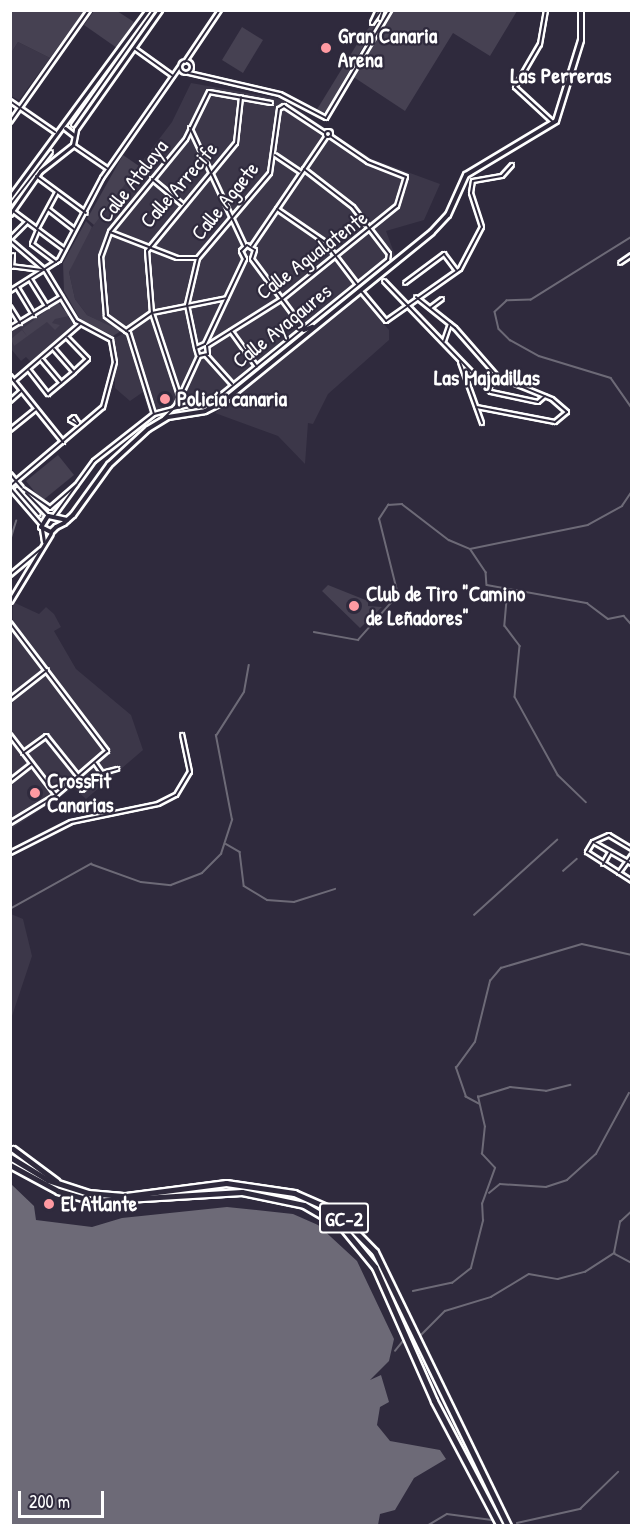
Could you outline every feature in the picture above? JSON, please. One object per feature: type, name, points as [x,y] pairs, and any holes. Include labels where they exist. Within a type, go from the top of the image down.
[{"type":"highway","points":[[13,1149],[74,1189]]},
{"type":"highway","name":"GC-2","points":[[10,1156],[74,1189],[126,1196],[208,1183],[245,1184],[308,1198],[348,1221],[378,1259],[508,1526]]},
{"type":"highway","name":"GC-2","points":[[10,1165],[25,1174],[93,1201],[165,1198],[223,1191],[270,1197],[317,1211],[353,1236],[375,1268],[434,1401],[500,1526]]},
{"type":"highway","points":[[25,1174],[76,1200]]},
{"type":"highway","points":[[97,1204],[165,1198]]},
{"type":"main road","points":[[68,519],[48,516],[41,527],[54,529],[68,519],[116,458],[162,420],[214,408],[305,330],[324,321],[362,291],[443,222],[466,174],[554,123],[581,40],[581,10]]},
{"type":"main road","points":[[54,518],[54,529]]},
{"type":"street","points":[[10,122],[89,10]]},
{"type":"street","points":[[55,132],[64,128],[148,10]]},
{"type":"street","points":[[73,125],[154,10]]},
{"type":"street","points":[[73,145],[74,135],[160,10]]},
{"type":"street","points":[[10,291],[56,262],[74,229],[86,213],[108,169],[220,10]]},
{"type":"street","points":[[380,19],[381,10]]},
{"type":"street","points":[[174,76],[183,73],[198,74],[280,94],[326,118],[390,10]]},
{"type":"street","points":[[546,10],[540,44],[515,87],[554,123]]},
{"type":"street","points":[[134,48],[174,76]]},
{"type":"street","points":[[190,55],[192,65],[198,74]]},
{"type":"street","points":[[184,62],[192,65]]},
{"type":"street","points":[[189,73],[192,65]]},
{"type":"street","points":[[180,66],[183,73]]},
{"type":"street","name":"Calle Atalaya","points":[[154,414],[125,331],[106,316],[101,257],[110,232],[190,128],[209,92],[271,103]]},
{"type":"street","name":"Calle Arrecife","points":[[180,398],[152,313],[148,247],[182,204],[236,143],[241,97]]},
{"type":"street","points":[[10,101],[55,132]]},
{"type":"street","name":"Calle Agaete","points":[[199,356],[187,305],[198,258],[270,173],[275,155],[281,106],[325,134]]},
{"type":"street","points":[[64,128],[74,135]]},
{"type":"street","points":[[190,128],[212,170],[245,246]]},
{"type":"street","points":[[10,197],[53,140],[55,132]]},
{"type":"street","points":[[305,330],[252,259],[252,246],[325,134]]},
{"type":"street","name":"Calle Agualatente","points":[[196,348],[216,340],[282,299],[397,206],[405,177],[368,162],[325,134]]},
{"type":"street","points":[[53,140],[63,149]]},
{"type":"street","points":[[73,145],[108,169]]},
{"type":"street","points":[[64,249],[12,212],[36,176],[63,149],[73,145]]},
{"type":"street","points":[[10,205],[51,152]]},
{"type":"street","points":[[275,155],[349,203],[370,230]]},
{"type":"street","points":[[362,291],[386,321],[416,297],[457,271],[482,227],[471,193],[473,181],[502,176],[512,165]]},
{"type":"street","points":[[36,176],[86,213]]},
{"type":"street","points":[[152,179],[182,204]]},
{"type":"street","points":[[56,262],[32,244],[57,192]]},
{"type":"street","points":[[48,208],[74,229]]},
{"type":"street","points":[[277,209],[320,238],[357,284]]},
{"type":"street","points":[[27,222],[10,240],[45,270],[80,324],[111,339],[115,370],[106,402],[10,487],[41,527],[41,549]]},
{"type":"street","name":"Calle Ayagaures","points":[[78,483],[94,461],[154,414],[176,406],[209,403],[305,330],[390,257],[370,230]]},
{"type":"street","points":[[110,232],[177,258],[198,258]]},
{"type":"street","points":[[245,246],[252,246]]},
{"type":"street","points":[[245,246],[241,251],[245,259]]},
{"type":"street","points":[[405,283],[444,254],[457,271]]},
{"type":"street","points":[[13,255],[11,266],[45,270]]},
{"type":"street","points":[[620,263],[632,255]]},
{"type":"street","points":[[245,259],[252,259]]},
{"type":"street","points":[[233,385],[206,355],[206,345],[245,259]]},
{"type":"street","points":[[30,279],[47,306]]},
{"type":"street","points":[[384,281],[404,307],[444,341],[488,389],[538,402],[545,396]]},
{"type":"street","points":[[17,287],[34,315]]},
{"type":"street","points":[[10,328],[61,297]]},
{"type":"street","points":[[416,297],[450,324],[498,377],[545,396],[567,412],[555,422],[476,407]]},
{"type":"street","points":[[125,331],[152,313],[226,298]]},
{"type":"street","points":[[430,309],[442,299]]},
{"type":"street","points":[[10,307],[20,323]]},
{"type":"street","points":[[14,381],[80,324]]},
{"type":"street","points":[[444,341],[450,324]]},
{"type":"street","points":[[231,331],[257,367]]},
{"type":"street","points":[[209,335],[216,340]]},
{"type":"street","points":[[29,370],[48,394],[74,372],[88,359],[67,336]]},
{"type":"street","points":[[53,349],[74,372]]},
{"type":"street","points":[[162,420],[176,406],[199,356],[206,355]]},
{"type":"street","points":[[41,359],[61,382]]},
{"type":"street","points":[[459,359],[482,423]]},
{"type":"street","points":[[10,376],[63,442]]},
{"type":"street","points":[[488,389],[498,377]]},
{"type":"street","points":[[10,401],[21,391]]},
{"type":"street","points":[[10,430],[36,409]]},
{"type":"street","points":[[10,474],[48,516]]},
{"type":"street","points":[[23,489],[50,508],[78,483]]},
{"type":"street","points":[[54,518],[78,483]]},
{"type":"street","points":[[17,489],[39,514]]},
{"type":"street","points":[[10,601],[54,529]]},
{"type":"street","points":[[10,574],[41,549]]},
{"type":"street","points":[[10,823],[56,795],[95,764],[107,749],[12,624]]},
{"type":"street","points":[[10,699],[47,670]]},
{"type":"street","points":[[10,853],[71,822],[158,804],[176,795],[190,772],[182,735]]},
{"type":"street","points":[[11,736],[56,795]]},
{"type":"street","points":[[23,753],[46,736],[79,777]]},
{"type":"street","points":[[10,781],[32,764]]},
{"type":"street","points":[[95,764],[102,773]]},
{"type":"street","points":[[82,790],[102,773],[117,769]]},
{"type":"street","points":[[632,849],[609,835],[593,842],[587,852],[632,881]]},
{"type":"street","points":[[593,842],[632,864]]},
{"type":"street","points":[[603,864],[610,852]]},
{"type":"street","points":[[619,873],[632,855]]},
{"type":"shaded area","points":[[10,11],[84,11],[50,58],[18,42],[11,53]]},
{"type":"shaded area","points":[[94,11],[117,11],[134,22],[117,48],[84,25]]},
{"type":"shaded area","points":[[383,11],[326,112],[316,111],[362,36]]},
{"type":"shaded area","points":[[392,11],[517,11],[490,56],[453,33],[405,111],[352,76]]},
{"type":"shaded area","points":[[242,27],[263,40],[243,73],[222,60]]},
{"type":"shaded area","points":[[18,42],[50,58],[19,100],[11,96],[11,53]]},
{"type":"shaded area","points":[[191,83],[281,99],[372,159],[440,184],[424,220],[386,231],[396,258],[220,398],[205,407],[169,410],[151,420],[143,392],[130,401],[115,388],[115,338],[124,333],[87,315],[75,299],[69,272],[81,242],[172,122]]},
{"type":"shaded area","points":[[123,155],[139,166],[94,225],[87,219]]},
{"type":"shaded area","points":[[86,221],[92,227],[69,272],[75,299],[87,315],[121,331],[113,336],[80,319],[64,291],[63,263]]},
{"type":"shaded area","points":[[360,296],[389,330],[389,340],[328,394],[313,424],[308,423],[305,464],[278,436],[215,413]]},
{"type":"shaded area","points":[[58,302],[75,327],[33,364],[26,357],[21,361],[11,349],[10,331]]},
{"type":"shaded area","points":[[58,302],[69,316],[55,319],[52,323],[60,325],[55,330],[47,322],[14,346],[11,339],[22,330],[27,336],[22,329]]},
{"type":"shaded area","points":[[58,455],[74,475],[42,501],[26,481]]},
{"type":"shaded area","name":"Club de Tiro \"Camino de Leñadores\"","points":[[328,585],[368,601],[368,606],[382,607],[360,628],[322,591]]},
{"type":"shaded area","points":[[13,602],[39,614],[46,607],[54,614],[61,627],[54,631],[76,669],[131,715],[143,750],[86,799],[74,788],[11,829]]},
{"type":"shaded area","points":[[11,914],[23,919],[32,956],[11,1019]]},
{"type":"shaded area","points":[[11,1184],[34,1206],[36,1220],[92,1227],[122,1218],[227,1207],[293,1214],[318,1225],[357,1261],[394,1339],[389,1361],[370,1380],[381,1375],[389,1402],[380,1407],[377,1425],[390,1441],[440,1450],[446,1459],[414,1478],[395,1510],[380,1514],[378,1525],[11,1525]]},
{"type":"waterway","points":[[632,237],[531,300],[507,301],[495,312],[499,329],[510,340],[539,356],[611,378],[632,408]]},
{"type":"waterway","points":[[314,632],[358,640],[398,595],[379,519],[388,505],[402,504],[449,540],[470,549],[588,525],[622,506],[632,491]]},
{"type":"waterway","points":[[10,541],[16,521]]},
{"type":"waterway","points":[[471,550],[486,572],[487,585],[587,603],[608,619],[624,616],[632,625]]},
{"type":"waterway","points":[[508,589],[505,626],[520,646],[515,697],[558,775],[586,802]]},
{"type":"waterway","points":[[10,909],[91,864],[141,882],[171,885],[202,873],[221,854],[232,820],[216,736],[244,692],[249,665]]},
{"type":"waterway","points":[[474,915],[557,840]]},
{"type":"waterway","points":[[226,844],[240,852],[244,886],[267,900],[294,902],[335,889]]},
{"type":"waterway","points":[[563,871],[577,859]]},
{"type":"waterway","points":[[479,1104],[466,1097],[456,1068],[475,1042],[490,981],[501,968],[582,944],[632,955]]},
{"type":"waterway","points":[[413,1291],[452,1283],[471,1268],[483,1221],[482,1204],[495,1168],[482,1154],[485,1127],[478,1097],[510,1087],[546,1091],[570,1085]]},
{"type":"waterway","points":[[489,1193],[500,1184],[546,1187],[567,1180],[596,1154],[629,1093]]},
{"type":"waterway","points":[[420,1336],[445,1311],[491,1297],[529,1274],[558,1279],[585,1272],[614,1253],[620,1222],[632,1211]]},
{"type":"waterway","points":[[615,1254],[632,1263]]},
{"type":"waterway","points":[[395,1351],[403,1341]]},
{"type":"waterway","points":[[517,1523],[580,1509],[618,1472]]},
{"type":"waterway","points":[[427,1526],[447,1514],[492,1520]]},
{"type":"place","name":"Gran Canaria Arena","points":[[326,48]]},
{"type":"place","name":"Policía canaria","points":[[165,399]]},
{"type":"place","name":"Club de Tiro \"Camino de Leñadores\"","points":[[354,606]]},
{"type":"place","name":"CrossFit Canarias","points":[[35,793]]},
{"type":"place","name":"El Atlante","points":[[49,1204]]},
{"type":"district","name":"Las Perreras","points":[[561,76]]},
{"type":"district","name":"Las Majadillas","points":[[487,378]]}]
